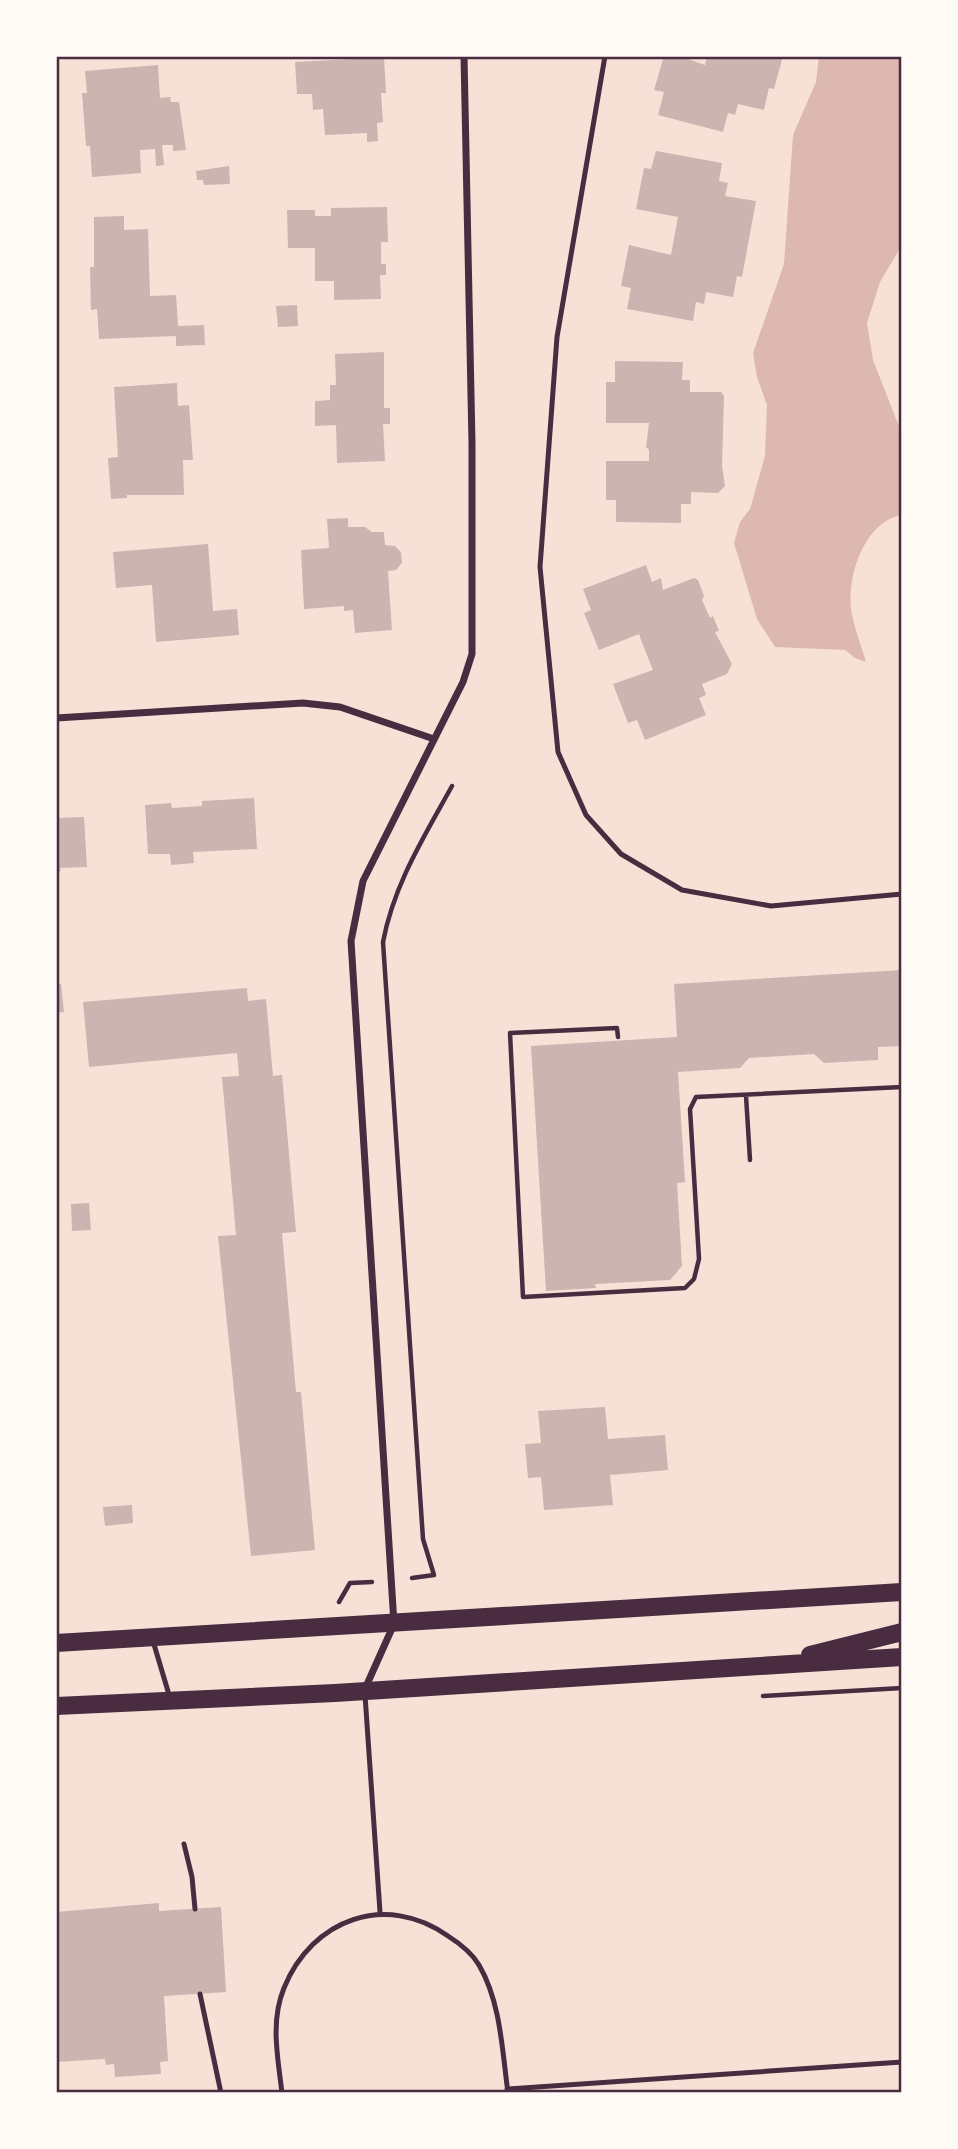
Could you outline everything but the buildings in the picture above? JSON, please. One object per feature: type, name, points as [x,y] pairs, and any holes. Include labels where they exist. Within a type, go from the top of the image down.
[{"type":"main road","points":[[56,1643],[902,1592]]},
{"type":"main road","points":[[770,1665],[902,1632]]},
{"type":"main road","points":[[56,1706],[170,1698],[364,1691],[902,1657]]},
{"type":"street","points":[[364,1691],[394,1623],[351,941],[363,881],[463,682],[472,654],[474,632],[464,56]]},
{"type":"street","points":[[56,718],[303,703],[340,707],[435,739]]},
{"type":"lane","points":[[605,56],[557,337],[540,568],[558,751],[586,815],[621,854],[682,890],[771,906],[902,894]]},
{"type":"lane","points":[[152,1637],[170,1698]]},
{"type":"lane","points":[[364,1691],[380,1912]]},
{"type":"lane","points":[[184,1844],[192,1877],[195,1909]]},
{"type":"lane","points":[[282,2093],[277,2014],[293,1970],[310,1948],[330,1932],[355,1918],[380,1912],[404,1914],[432,1924],[477,1961],[491,1989],[496,2009],[507,2091],[902,2062]]},
{"type":"lane","points":[[200,1994],[221,2093]]},
{"type":"path","points":[[415,1412],[383,942],[388,916],[402,875],[452,786]]},
{"type":"path","points":[[618,1037],[617,1028],[510,1032],[523,1297],[685,1288],[694,1279],[699,1259],[690,1109],[696,1097],[746,1097],[902,1087]]},
{"type":"path","points":[[746,1097],[750,1160]]},
{"type":"shaded area","points":[[819,56],[902,56],[902,245],[880,282],[867,323],[873,360],[902,434],[902,515],[889,519],[869,538],[861,551],[852,580],[851,608],[866,662],[845,650],[775,647],[757,619],[734,543],[740,522],[750,509],[765,456],[767,405],[757,377],[753,353],[784,264],[793,135],[816,82]]}]
